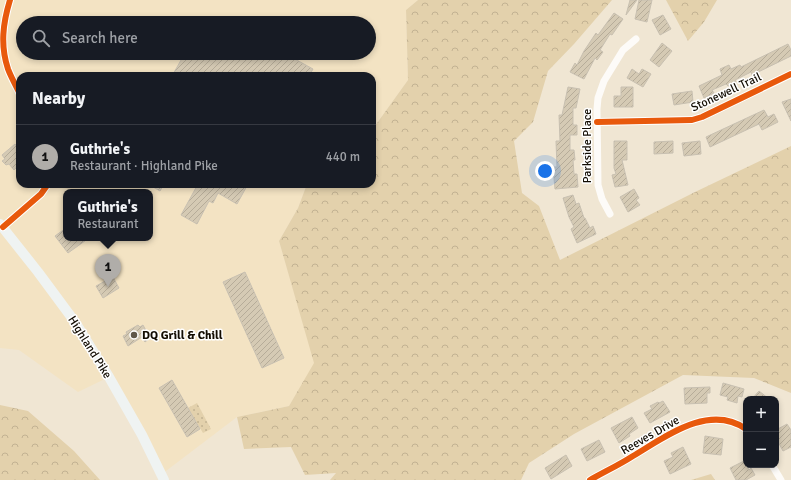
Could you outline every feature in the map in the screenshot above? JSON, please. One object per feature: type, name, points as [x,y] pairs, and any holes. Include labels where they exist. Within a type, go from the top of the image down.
[{"type":"main road","name":"Highland Pike","points":[[1,225],[75,322],[138,428],[164,480]]},
{"type":"street","points":[[10,0],[5,16],[2,39],[8,69],[16,86]]},
{"type":"street","name":"Parkside Place","points":[[610,214],[602,199],[598,186],[598,98],[604,81],[623,50],[636,39]]},
{"type":"street","name":"Stonewell Trail","points":[[597,122],[692,120],[702,117],[791,74]]},
{"type":"street","points":[[1,225],[41,194],[45,188]]},
{"type":"street","name":"Reeves Drive","points":[[590,480],[682,428],[696,422],[726,420],[740,424],[743,426]]},
{"type":"street","points":[[774,468],[780,480]]},
{"type":"shaded area","points":[[0,0],[418,0],[406,10],[408,80],[376,124],[376,72],[16,72],[16,188],[306,188],[298,208],[279,241],[315,363],[289,406],[237,417],[162,474],[109,377],[78,392],[19,350],[0,348]]},
{"type":"green space","points":[[418,0],[612,0],[574,44],[548,71],[533,122],[514,141],[522,193],[539,206],[560,260],[695,192],[791,146],[791,393],[754,378],[683,375],[574,434],[529,463],[521,480],[330,480],[336,473],[305,475],[291,447],[244,449],[237,417],[289,406],[314,363],[279,241],[298,208],[306,188],[376,188],[376,124],[408,80],[406,10]]},
{"type":"green space","points":[[666,0],[717,0],[704,22],[688,41]]},
{"type":"green space","points":[[197,403],[211,429],[203,433],[188,408]]},
{"type":"green space","points":[[0,405],[28,411],[74,451],[100,480],[0,480]]},
{"type":"green space","points":[[711,474],[715,480],[691,480]]},
{"type":"building","points":[[630,0],[637,0],[626,15]]},
{"type":"building","points":[[639,0],[652,0],[647,22],[635,19]]},
{"type":"building","points":[[614,13],[623,19],[612,35],[610,34],[600,50],[603,52],[597,60],[595,58],[584,79],[570,72],[575,63],[577,65],[596,33],[598,35]]},
{"type":"building","points":[[663,15],[671,29],[660,35],[652,20]]},
{"type":"building","points":[[662,43],[672,51],[659,67],[650,60]]},
{"type":"building","points":[[788,44],[791,50],[791,56],[752,75],[751,72],[735,80],[736,82],[728,86],[726,84],[712,90],[714,93],[704,98],[699,86],[722,75],[720,69],[729,65],[731,69],[740,65],[741,67]]},
{"type":"building","points":[[181,60],[297,60],[313,69],[311,72],[174,72]]},
{"type":"building","points":[[632,69],[639,74],[642,69],[651,74],[643,87],[627,78]]},
{"type":"building","points":[[568,87],[580,89],[576,108],[573,108],[573,125],[577,125],[577,135],[570,135],[570,150],[574,150],[574,174],[577,174],[578,187],[555,189],[553,167],[557,167],[556,141],[560,141],[559,115],[562,115]]},
{"type":"building","points":[[621,87],[633,87],[633,107],[614,107],[614,96],[621,96]]},
{"type":"building","points":[[692,91],[693,102],[674,105],[672,94]]},
{"type":"building","points":[[791,99],[791,121],[782,102]]},
{"type":"building","points":[[764,110],[768,117],[774,114],[778,122],[762,130],[759,124],[710,147],[706,137]]},
{"type":"building","points":[[614,141],[627,141],[627,160],[622,160],[628,185],[615,187],[612,175],[616,174],[614,168]]},
{"type":"building","points":[[673,141],[673,153],[654,154],[654,142]]},
{"type":"building","points":[[700,141],[701,154],[684,156],[682,143]]},
{"type":"building","points":[[15,144],[16,168],[14,170],[9,164],[6,165],[2,161],[5,159],[2,155]]},
{"type":"building","points":[[155,188],[162,188],[160,191]]},
{"type":"building","points":[[196,188],[246,188],[237,204],[218,193],[213,203],[209,201],[197,224],[181,215]]},
{"type":"building","points":[[634,189],[639,198],[636,200],[640,205],[628,212],[620,197]]},
{"type":"building","points":[[573,195],[576,204],[579,203],[584,218],[590,228],[593,226],[596,234],[577,243],[571,229],[574,227],[563,198]]},
{"type":"building","points":[[63,230],[63,241],[85,241],[68,253],[55,236]]},
{"type":"building","points":[[245,272],[284,358],[262,368],[223,282]]},
{"type":"building","points":[[113,277],[119,288],[103,298],[96,286]]},
{"type":"building","points":[[138,325],[140,327],[143,325],[150,338],[145,342],[142,337],[128,346],[123,336],[127,334],[126,332]]},
{"type":"building","points":[[172,380],[200,429],[187,437],[159,388]]},
{"type":"building","points":[[723,383],[744,389],[742,397],[738,396],[737,403],[727,400],[728,397],[720,395]]},
{"type":"building","points":[[710,387],[710,393],[707,393],[707,403],[685,404],[684,388]]},
{"type":"building","points":[[759,391],[765,396],[755,396]]},
{"type":"building","points":[[663,401],[670,412],[650,423],[644,413],[652,409],[650,406]]},
{"type":"building","points":[[632,417],[638,428],[629,434],[630,436],[619,443],[611,428]]},
{"type":"building","points":[[787,424],[791,430],[791,447],[783,451],[779,444],[779,428]]},
{"type":"building","points":[[705,436],[723,439],[721,455],[703,453]]},
{"type":"building","points":[[599,440],[605,452],[587,461],[581,449]]},
{"type":"building","points":[[683,447],[691,464],[670,474],[664,461],[673,457],[671,453]]},
{"type":"building","points":[[566,455],[572,466],[551,479],[545,468]]},
{"type":"building","points":[[743,462],[743,468],[748,468],[749,470],[751,468],[755,475],[746,480],[736,480],[730,468]]},
{"type":"cycle path","points":[[10,0],[4,26],[3,43],[8,69],[16,86]]},
{"type":"cycle path","points":[[597,122],[692,120],[702,117],[791,74]]},
{"type":"cycle path","points":[[3,227],[41,194],[45,188]]},
{"type":"cycle path","points":[[590,480],[673,432],[702,421],[717,420],[732,422],[743,428]]},
{"type":"place","name":"Guthrie's","points":[[108,287]]},
{"type":"place","name":"DQ Grill & Chill","points":[[134,335]]}]
